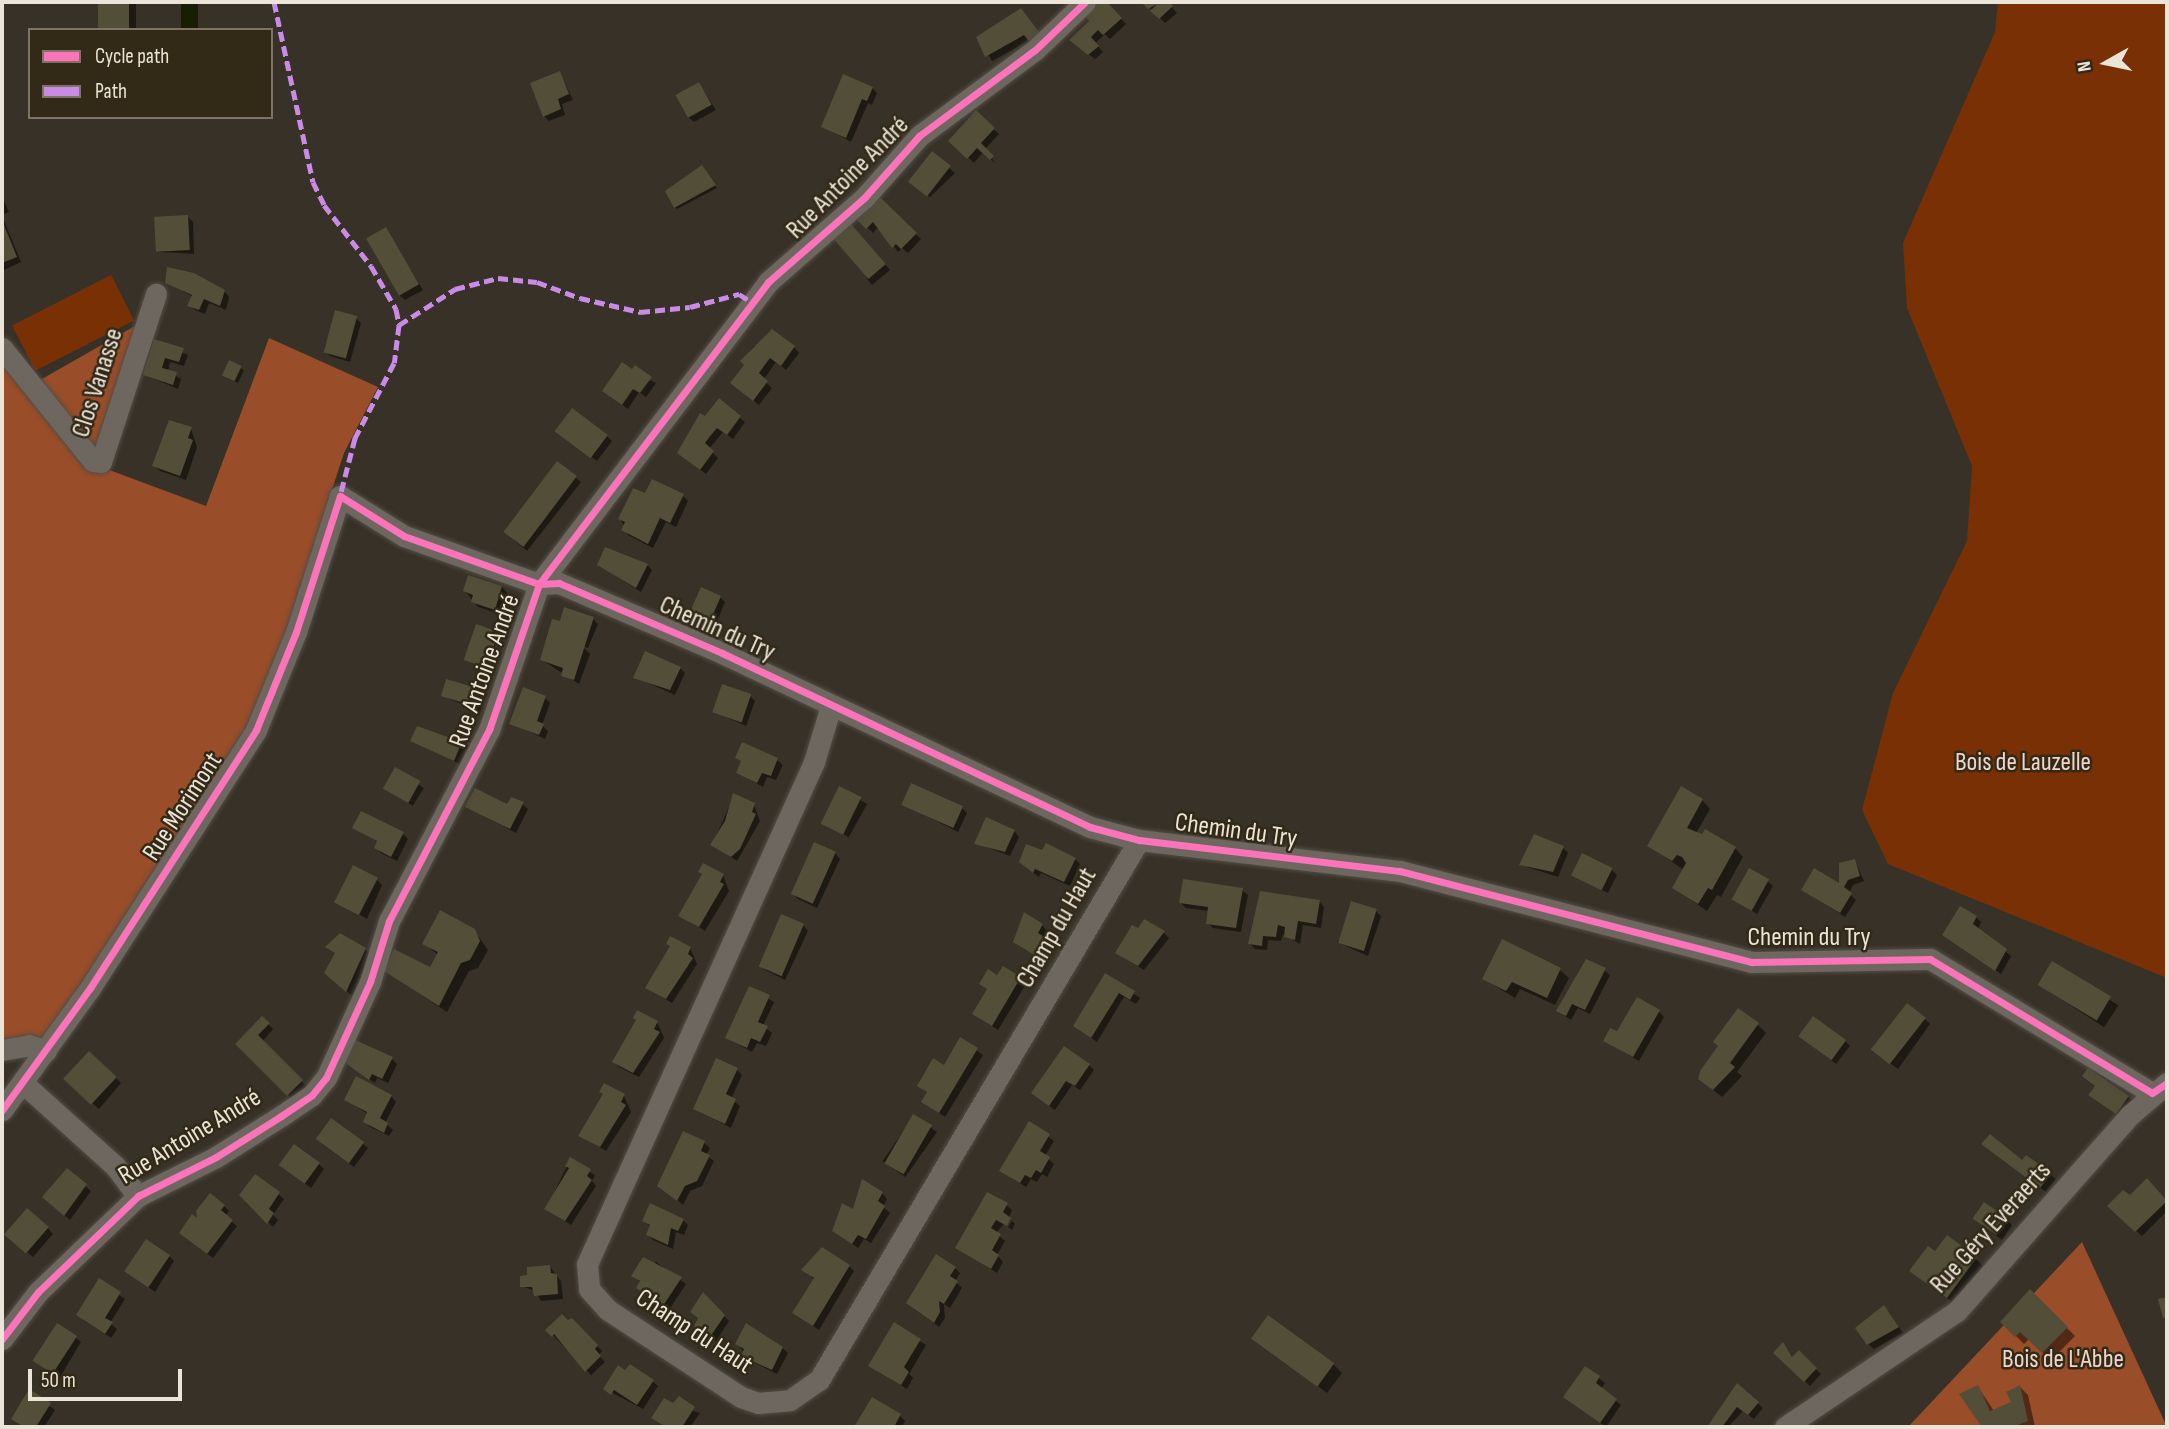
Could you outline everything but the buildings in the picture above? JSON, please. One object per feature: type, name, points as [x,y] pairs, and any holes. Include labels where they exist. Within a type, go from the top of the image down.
[{"type":"street","name":"Rue Antoine André","points":[[2,1339],[38,1292],[138,1196],[216,1157],[312,1095],[336,1063],[389,921],[489,730],[539,584],[768,282],[864,198],[919,136],[1035,51],[1085,2]]},
{"type":"street","name":"Clos Vanasse","points":[[2,348],[93,461],[102,462],[156,294]]},
{"type":"street","name":"Chemin du Try","points":[[340,496],[404,536],[539,584],[559,583],[831,705],[1090,827],[1139,840],[1400,871],[1751,962],[1930,959],[2160,1088]]},
{"type":"street","name":"Rue Morimont","points":[[2,1110],[24,1084],[256,730],[296,632],[340,496]]},
{"type":"street","name":"Champ du Haut","points":[[831,705],[814,762],[587,1264],[589,1289],[597,1300],[741,1397],[758,1403],[790,1400],[819,1380],[1139,840]]},
{"type":"street","points":[[2,1050],[29,1045],[46,1051]]},
{"type":"street","points":[[24,1084],[115,1166],[138,1196]]},
{"type":"street","name":"Rue Géry Everaerts","points":[[1785,1427],[1957,1311],[2160,1088]]},
{"type":"green space","name":"Bois de Lauzelle","points":[[1998,2],[2167,2],[2167,978],[1888,864],[1862,810],[1893,693],[1967,541],[1972,466],[1907,308],[1903,243],[1995,32]]},
{"type":"green space","points":[[111,275],[134,320],[35,371],[12,325]]},
{"type":"green space","points":[[142,322],[96,465],[206,506],[269,338],[378,387],[344,453],[266,692],[229,766],[46,1038],[2,1047],[2,358],[26,388]]},
{"type":"green space","name":"Bois de L'Abbe","points":[[2082,1242],[2167,1427],[1908,1427]]},
{"type":"shaded area","points":[[181,2],[198,2],[198,28],[181,28]]},
{"type":"marked path","points":[[274,2],[313,182],[324,205],[371,266],[396,309],[399,325],[394,363],[355,438],[340,496]]},
{"type":"marked path","points":[[399,325],[455,289],[498,278],[537,282],[580,298],[640,312],[690,307],[739,294],[753,303]]},
{"type":"cycle path","points":[[2,1339],[38,1292],[138,1196],[216,1157],[312,1095],[326,1078],[370,982],[389,921],[489,730],[539,584],[768,282],[864,198],[919,136],[1035,50],[1085,2]]},
{"type":"cycle path","points":[[2,1110],[90,988],[256,730],[296,632],[340,496],[404,536],[539,584],[559,583],[722,653],[1090,827],[1139,840],[1400,871],[1751,962],[1930,959],[2152,1093],[2167,1083]]}]
